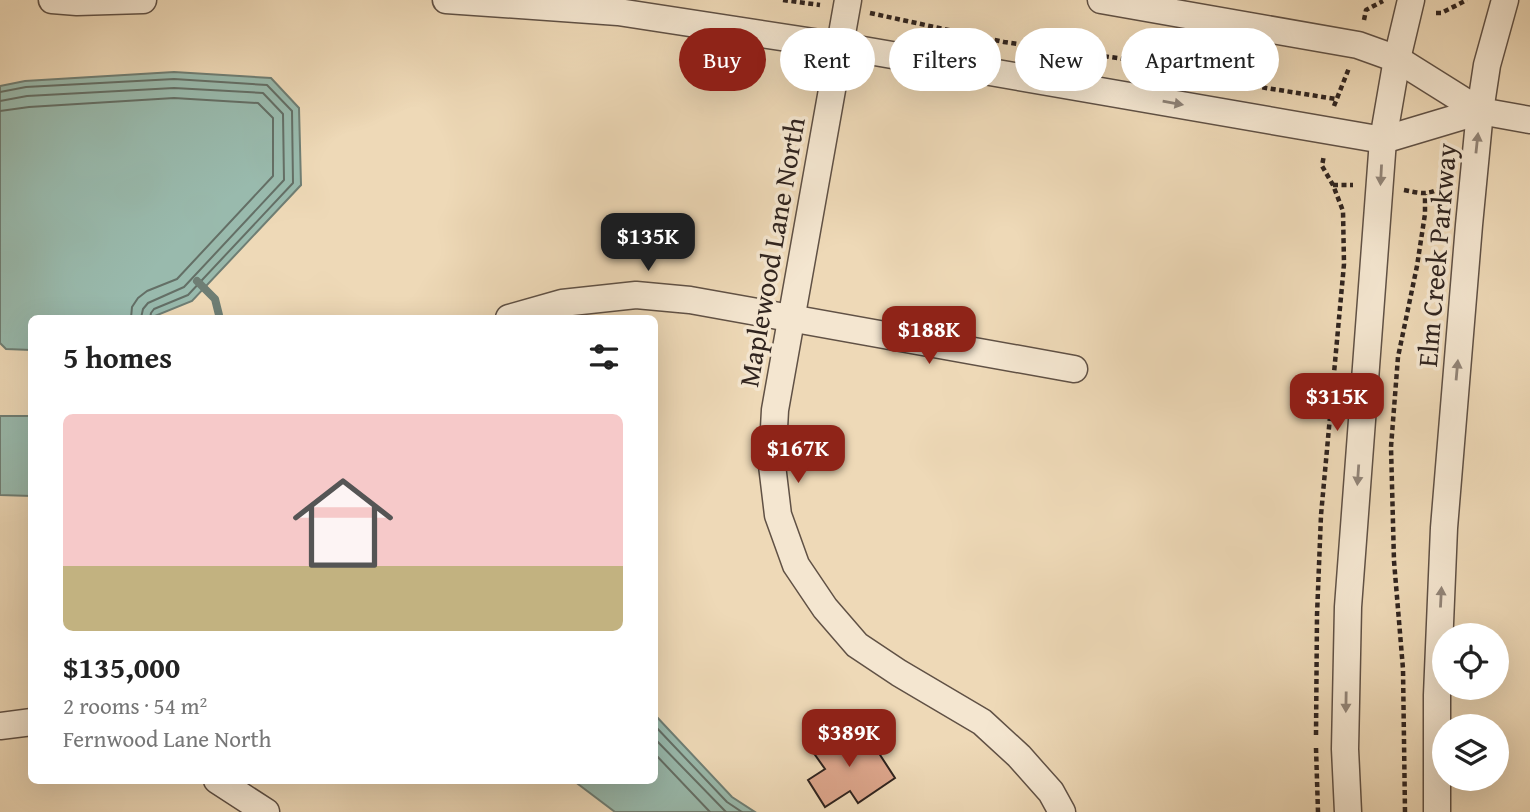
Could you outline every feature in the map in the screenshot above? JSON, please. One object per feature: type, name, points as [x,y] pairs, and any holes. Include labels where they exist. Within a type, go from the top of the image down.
[{"type":"street","points":[[52,0],[143,0]]},
{"type":"street","points":[[446,0],[618,12],[780,37]]},
{"type":"street","points":[[1101,0],[1357,46],[1397,59],[1480,111],[1530,120]]},
{"type":"street","points":[[1348,812],[1345,749],[1348,607],[1383,140],[1397,59],[1411,0]]},
{"type":"street","name":"Elm Creek Parkway","points":[[1437,812],[1437,695],[1444,528],[1469,225],[1487,65],[1505,0]]},
{"type":"street","name":"Maplewood Lane North","points":[[843,28],[848,4]]},
{"type":"street","points":[[875,52],[1383,140],[1480,111]]},
{"type":"street","name":"Maplewood Lane North","points":[[832,91],[775,410],[772,465],[778,515],[796,565],[825,608],[857,645],[982,722],[1019,756],[1051,792],[1062,812]]},
{"type":"street","points":[[520,315],[562,303],[636,295],[690,300],[1074,369]]},
{"type":"street","points":[[0,726],[28,722]]},
{"type":"street","points":[[223,784],[266,812]]},
{"type":"path","points":[[783,0],[848,4],[1004,42],[1131,61],[1336,99]]},
{"type":"path","points":[[1441,13],[1466,0]]},
{"type":"path","points":[[1364,20],[1366,10],[1383,1]]},
{"type":"path","points":[[1332,110],[1350,65]]},
{"type":"path","points":[[1318,812],[1315,776],[1321,515],[1344,264],[1343,211],[1322,166],[1324,154]]},
{"type":"path","points":[[1405,812],[1403,670],[1394,561],[1391,447],[1398,357],[1417,266],[1425,214],[1425,194]]},
{"type":"water","points":[[174,72],[271,78],[299,108],[301,185],[192,301],[157,315],[28,315],[28,350],[6,349],[0,343],[0,86],[25,81]]},
{"type":"water","points":[[0,416],[28,416],[28,496],[0,495]]},
{"type":"water","points":[[658,718],[732,797],[755,812],[615,812],[578,784],[658,784]]},
{"type":"building","points":[[852,726],[866,748],[873,744],[895,778],[858,803],[850,791],[825,807],[808,780],[825,769],[813,752]]},
{"type":"waterway","points":[[197,281],[215,299],[219,315]]}]
